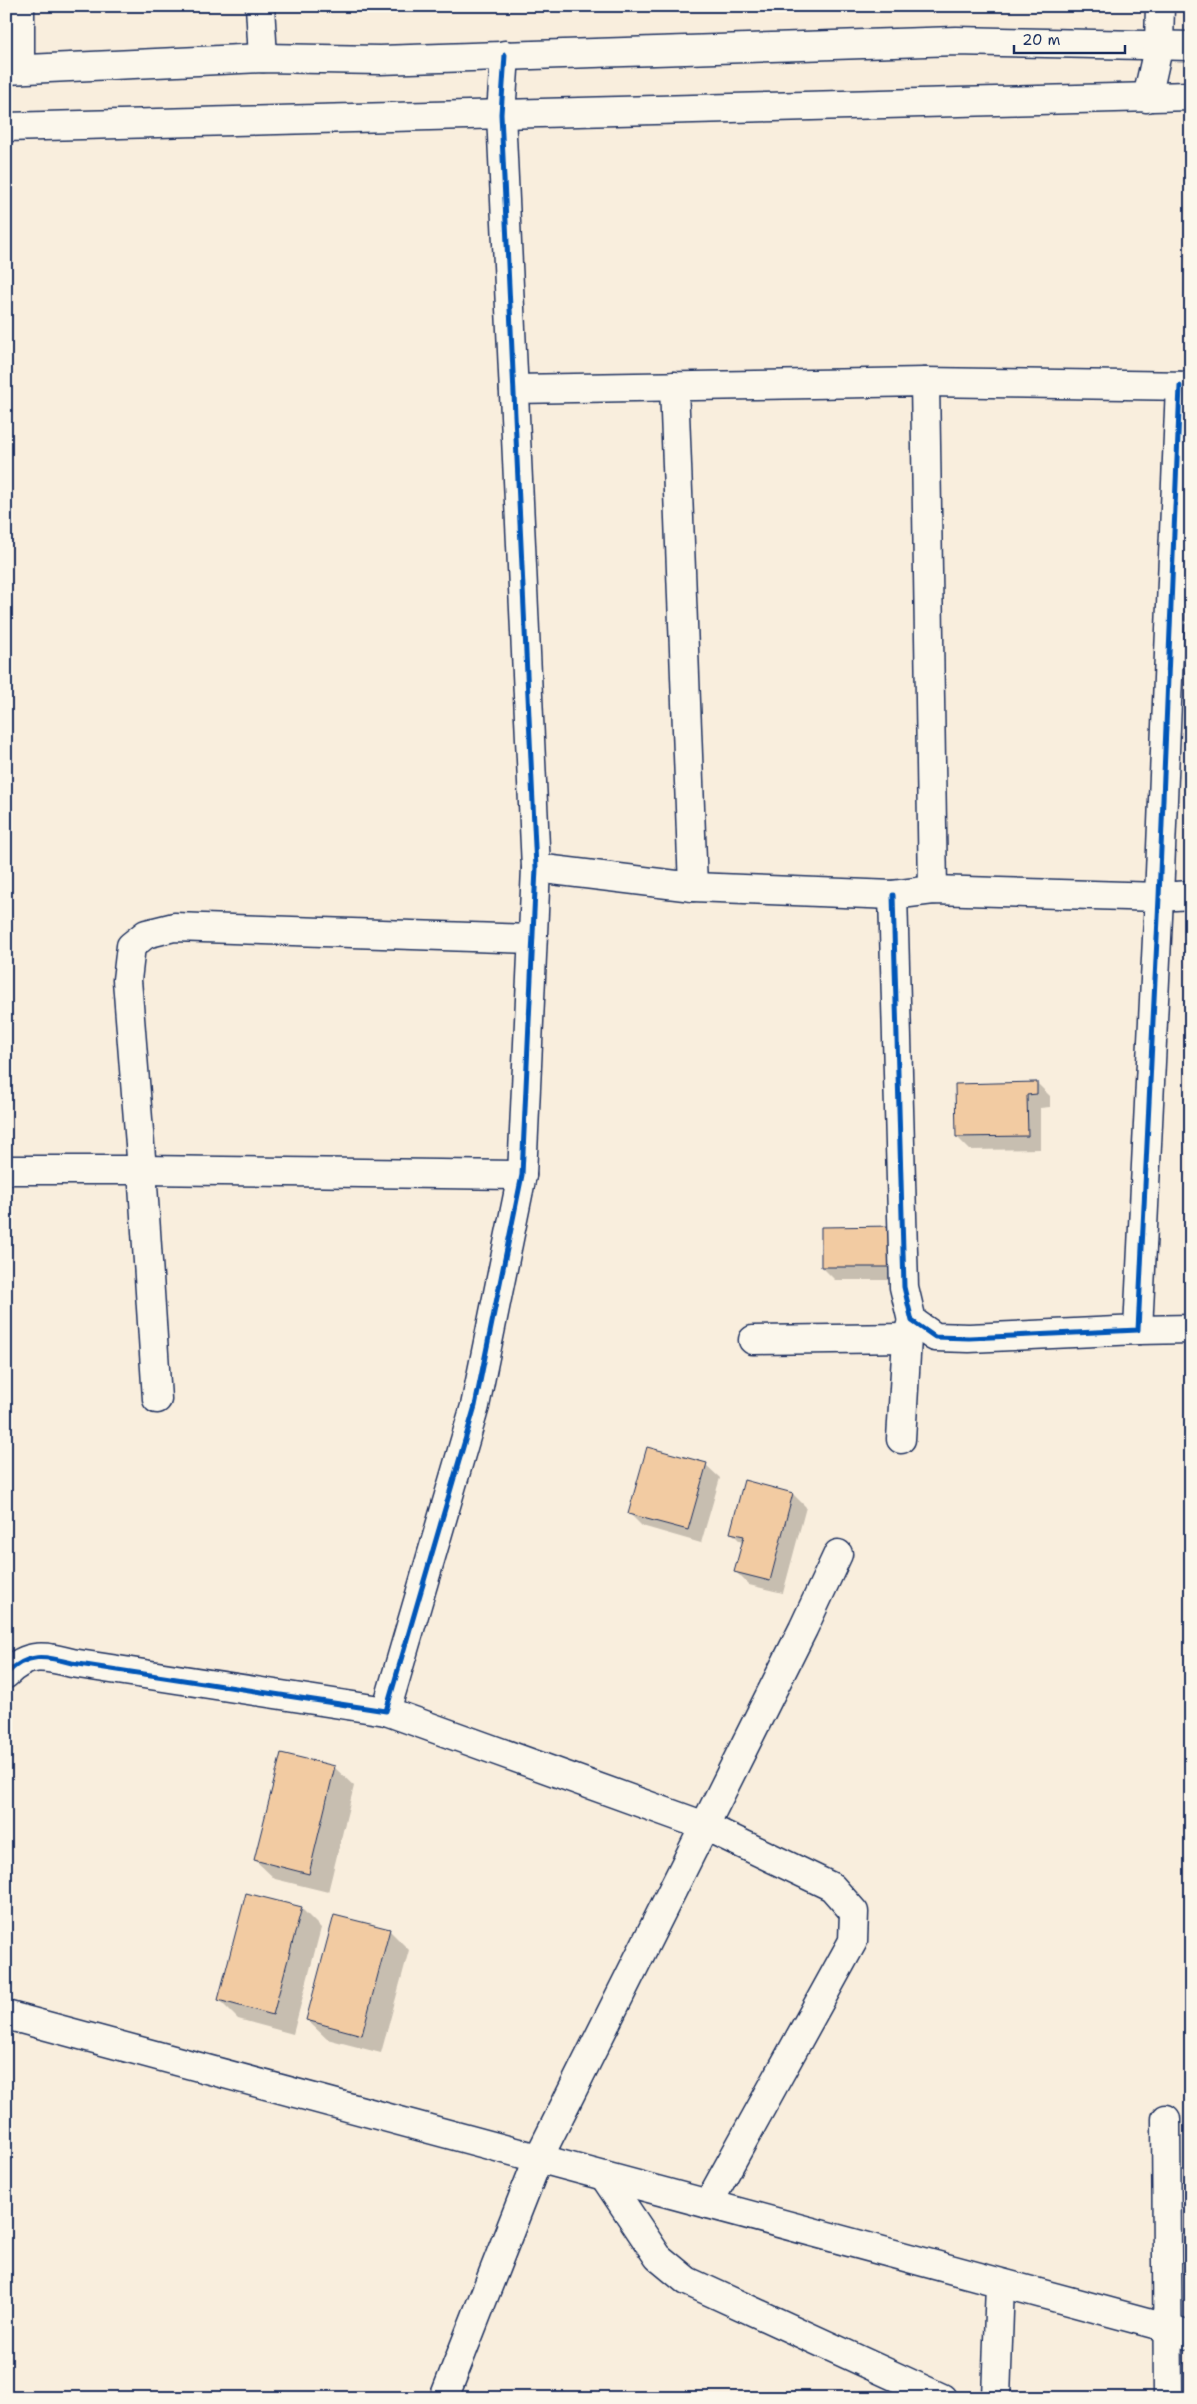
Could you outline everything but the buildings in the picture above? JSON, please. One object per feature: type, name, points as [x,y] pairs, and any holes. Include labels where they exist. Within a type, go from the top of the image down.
[{"type":"street","points":[[20,6],[13,70],[263,58],[380,60],[956,41],[1191,46]]},
{"type":"street","points":[[260,6],[263,58]]},
{"type":"street","points":[[1147,98],[1159,44],[1160,6]]},
{"type":"street","points":[[386,1711],[475,1406],[522,1175],[531,939],[536,868],[501,114],[504,55]]},
{"type":"street","points":[[6,127],[1191,96]]},
{"type":"street","points":[[514,389],[925,382],[1185,386],[1138,1330]]},
{"type":"street","points":[[925,382],[933,890]]},
{"type":"street","points":[[674,386],[693,887]]},
{"type":"street","points":[[536,868],[693,887],[893,894],[933,890],[1159,897],[1191,895]]},
{"type":"street","points":[[893,894],[904,1288],[910,1330],[901,1439]]},
{"type":"street","points":[[157,1399],[127,980],[132,946],[146,934],[174,927],[531,939]]},
{"type":"street","points":[[6,1170],[522,1175]]},
{"type":"street","points":[[753,1340],[910,1330],[935,1336],[969,1338],[1191,1329]]},
{"type":"street","points":[[444,2398],[538,2159],[705,1826],[838,1554]]},
{"type":"street","points":[[6,1674],[20,1661],[36,1657],[52,1658],[72,1663],[386,1711],[705,1826],[832,1887],[854,1912],[852,1941],[708,2204]]},
{"type":"street","points":[[6,2015],[1180,2332]]},
{"type":"street","points":[[1166,2119],[1180,2332],[1168,2398]]},
{"type":"street","points":[[604,2176],[658,2257],[686,2281],[942,2398]]},
{"type":"street","points":[[996,2398],[1000,2283]]},
{"type":"cycle path","points":[[6,1674],[29,1659],[45,1658],[386,1711],[475,1406],[522,1175],[536,868],[501,114],[505,55]]},
{"type":"cycle path","points":[[893,895],[904,1287],[912,1321],[935,1337],[969,1338],[1138,1330],[1159,897],[1180,386]]}]
